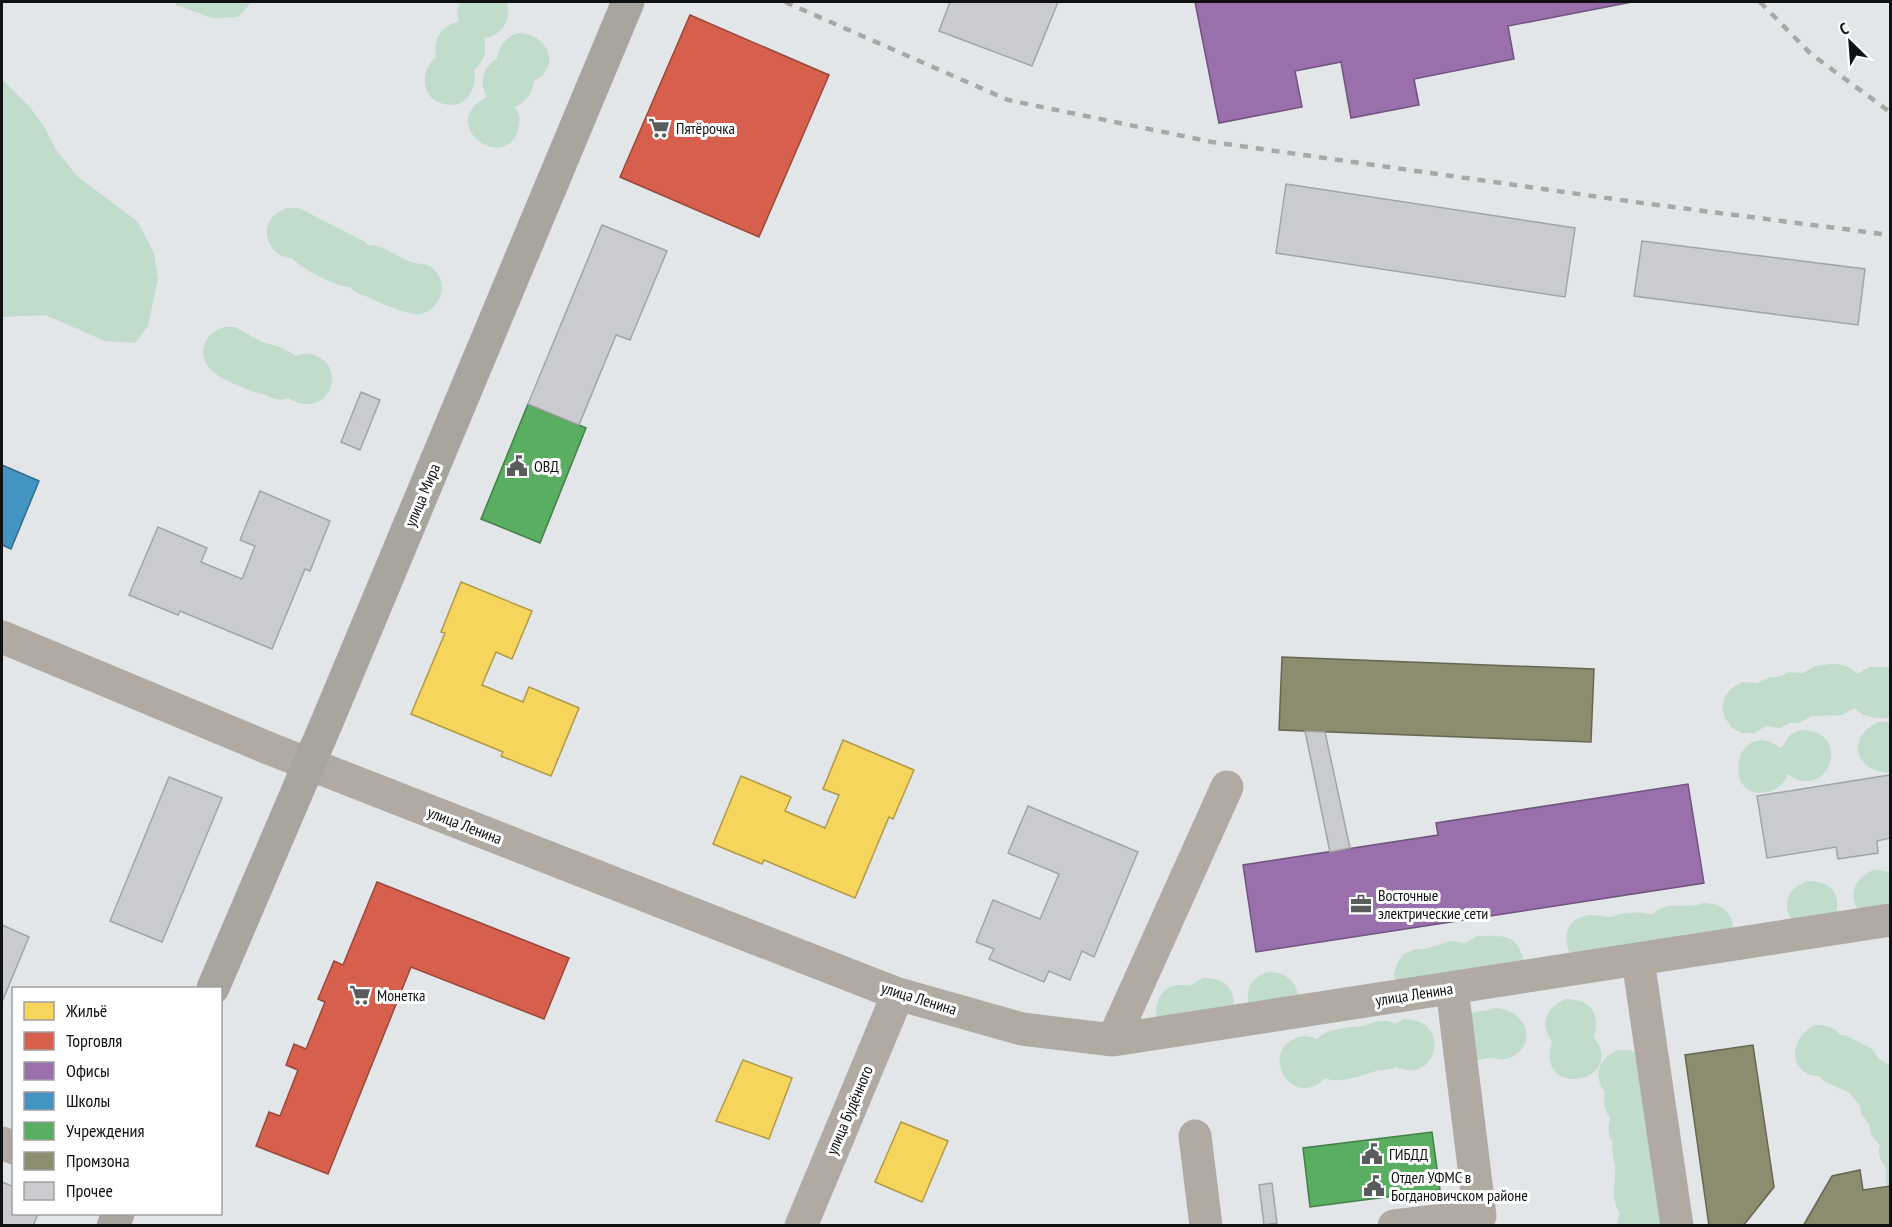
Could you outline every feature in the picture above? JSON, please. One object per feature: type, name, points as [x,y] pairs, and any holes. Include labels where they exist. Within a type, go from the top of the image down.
[{"type":"main road","name":"улица Мира","points":[[213,987],[628,2]]},
{"type":"street","name":"улица Ленина","points":[[2,637],[268,748],[898,994],[1022,1029],[1113,1040],[1890,920]]},
{"type":"street","points":[[1113,1040],[1227,787]]},
{"type":"street","points":[[1638,960],[1677,1226]]},
{"type":"street","points":[[1394,1226],[1480,1216],[1452,988]]},
{"type":"street","name":"улица Будённого","points":[[801,1226],[898,994]]},
{"type":"street","points":[[1195,1136],[1206,1226]]},
{"type":"green space","points":[[174,2],[252,2],[238,17],[212,18],[176,5]]},
{"type":"green space","points":[[460,2],[507,2],[508,14],[507,20],[497,34],[484,38],[484,56],[474,70],[474,84],[469,96],[459,104],[452,105],[436,101],[430,96],[425,76],[431,62],[436,57],[436,44],[440,34],[447,26],[459,22],[457,12]]},
{"type":"green space","points":[[518,33],[538,39],[544,45],[548,52],[547,68],[534,81],[528,97],[515,107],[520,124],[511,143],[500,147],[488,146],[470,131],[468,119],[473,108],[487,97],[483,87],[485,71],[497,59],[503,43]]},
{"type":"green space","points":[[2,79],[30,107],[45,128],[57,151],[77,176],[137,221],[154,253],[158,279],[148,326],[135,343],[105,341],[45,315],[2,317]]},
{"type":"green space","points":[[287,208],[299,208],[368,245],[386,249],[408,261],[431,267],[437,273],[442,286],[438,300],[428,311],[421,314],[404,312],[358,293],[350,287],[319,276],[291,258],[278,254],[273,250],[267,238],[268,225],[274,215]]},
{"type":"green space","points":[[224,327],[235,327],[262,342],[296,356],[308,354],[319,357],[328,364],[332,373],[332,383],[328,392],[313,404],[301,403],[288,398],[278,400],[253,392],[219,376],[206,364],[204,346],[211,334]]},
{"type":"green space","points":[[1831,664],[1846,666],[1857,674],[1870,667],[1890,667],[1890,718],[1867,716],[1855,708],[1842,715],[1812,716],[1799,723],[1790,723],[1780,728],[1766,726],[1754,733],[1742,733],[1732,728],[1725,718],[1722,707],[1725,696],[1733,687],[1743,682],[1757,683],[1789,672],[1802,673],[1815,666]]},
{"type":"green space","points":[[1878,722],[1890,722],[1889,773],[1877,771],[1868,766],[1858,752],[1861,736]]},
{"type":"green space","points":[[1801,730],[1818,733],[1827,741],[1831,752],[1830,763],[1824,773],[1814,780],[1802,781],[1788,774],[1781,785],[1768,792],[1753,792],[1743,785],[1738,774],[1739,761],[1744,750],[1753,742],[1765,741],[1781,748],[1790,735]]},
{"type":"green space","points":[[1873,870],[1890,874],[1890,918],[1862,916],[1854,902],[1856,884]]},
{"type":"green space","points":[[1807,881],[1823,883],[1833,891],[1837,902],[1835,918],[1795,926],[1788,912],[1788,900],[1794,889]]},
{"type":"green space","points":[[1703,903],[1724,909],[1731,917],[1734,929],[1574,960],[1570,954],[1567,941],[1568,929],[1572,923],[1584,916],[1612,917],[1619,914],[1636,913],[1652,915],[1663,907]]},
{"type":"green space","points":[[1477,936],[1501,936],[1513,941],[1518,945],[1524,962],[1396,985],[1394,974],[1397,963],[1404,954],[1415,949],[1426,949],[1450,941],[1465,943]]},
{"type":"green space","points":[[1267,972],[1289,978],[1299,998],[1249,1008],[1250,986],[1256,978]]},
{"type":"green space","points":[[1203,978],[1219,981],[1229,988],[1234,1000],[1232,1015],[1157,1021],[1157,1003],[1166,989],[1178,985],[1191,985]]},
{"type":"green space","points":[[1566,999],[1587,1005],[1595,1014],[1594,1037],[1601,1053],[1599,1065],[1591,1074],[1579,1079],[1566,1078],[1556,1072],[1550,1060],[1552,1042],[1545,1023],[1549,1011]]},
{"type":"green space","points":[[1494,1008],[1504,1009],[1520,1019],[1524,1026],[1526,1042],[1521,1050],[1509,1058],[1471,1061],[1462,1015]]},
{"type":"green space","points":[[1404,1019],[1420,1022],[1430,1030],[1434,1040],[1434,1050],[1429,1060],[1421,1068],[1410,1070],[1397,1067],[1342,1080],[1325,1078],[1314,1086],[1303,1088],[1293,1084],[1285,1077],[1280,1057],[1284,1047],[1294,1039],[1306,1036],[1317,1039],[1338,1029],[1383,1021],[1395,1024]]},
{"type":"green space","points":[[1815,1025],[1832,1028],[1840,1035],[1845,1035],[1871,1048],[1879,1059],[1890,1065],[1890,1191],[1885,1167],[1880,1157],[1880,1145],[1871,1135],[1869,1124],[1862,1115],[1860,1106],[1850,1093],[1822,1080],[1819,1076],[1809,1074],[1797,1064],[1795,1056],[1799,1039]]},
{"type":"green space","points":[[1618,1050],[1630,1050],[1640,1055],[1666,1225],[1616,1225],[1620,1213],[1614,1197],[1613,1143],[1608,1128],[1610,1118],[1604,1106],[1605,1093],[1598,1074],[1602,1062]]},
{"type":"building: Жильё","points":[[461,582],[532,611],[512,659],[496,652],[482,685],[523,702],[529,687],[579,708],[551,776],[501,756],[503,752],[411,714],[445,633],[441,632]]},
{"type":"building: Жильё","points":[[843,740],[914,770],[893,819],[889,817],[855,898],[764,860],[762,864],[713,844],[741,776],[791,797],[785,811],[825,828],[839,795],[823,789]]},
{"type":"building: Жильё","points":[[743,1060],[792,1078],[769,1139],[716,1121]]},
{"type":"building: Жильё","points":[[901,1122],[948,1141],[922,1202],[875,1182]]},
{"type":"building: Торговля","points":[[690,15],[829,75],[759,237],[620,177]]},
{"type":"building: Торговля","points":[[377,882],[569,958],[544,1019],[411,967],[328,1174],[256,1146],[269,1112],[280,1116],[298,1070],[286,1065],[294,1044],[306,1049],[325,1002],[318,999],[334,961],[343,965]]},
{"type":"building: Офисы","points":[[1195,2],[1632,2],[1508,26],[1514,59],[1414,79],[1419,105],[1351,118],[1341,62],[1295,71],[1302,107],[1219,123]]},
{"type":"building: Офисы","points":[[1688,784],[1704,883],[1256,952],[1243,865],[1438,835],[1436,823]]},
{"type":"building: Школы","points":[[2,465],[39,481],[11,549],[2,545]]},
{"type":"building: Учреждения","points":[[528,404],[586,428],[540,543],[481,519]]},
{"type":"building: Учреждения","points":[[1432,1132],[1440,1190],[1310,1207],[1303,1148]]},
{"type":"building: Промзона","points":[[1282,657],[1594,669],[1591,742],[1279,730]]},
{"type":"building: Промзона","points":[[1753,1045],[1774,1187],[1743,1226],[1709,1226],[1685,1055]]},
{"type":"building: Промзона","points":[[1860,1170],[1863,1190],[1890,1186],[1890,1226],[1803,1226],[1832,1176]]},
{"type":"building: Прочее","points":[[950,2],[1058,2],[1032,66],[939,31]]},
{"type":"building: Прочее","points":[[1286,184],[1575,228],[1565,297],[1276,253]]},
{"type":"building: Прочее","points":[[602,225],[667,251],[630,340],[616,335],[579,425],[528,404]]},
{"type":"building: Прочее","points":[[1642,241],[1865,269],[1858,325],[1634,296]]},
{"type":"building: Прочее","points":[[361,392],[380,400],[360,450],[341,442]]},
{"type":"building: Прочее","points":[[260,491],[330,521],[310,571],[305,569],[272,649],[180,611],[178,615],[129,595],[158,527],[207,548],[201,562],[242,579],[255,546],[240,540]]},
{"type":"building: Прочее","points":[[1305,731],[1325,732],[1350,848],[1330,852]]},
{"type":"building: Прочее","points":[[1890,775],[1890,838],[1877,841],[1878,853],[1838,859],[1836,847],[1767,858],[1757,796]]},
{"type":"building: Прочее","points":[[169,777],[222,798],[162,942],[110,921]]},
{"type":"building: Прочее","points":[[1028,806],[1138,852],[1094,957],[1082,951],[1070,980],[1049,971],[1044,982],[989,959],[994,949],[976,942],[993,900],[1040,919],[1059,874],[1008,853]]},
{"type":"building: Прочее","points":[[2,925],[29,937],[2,1002]]},
{"type":"building: Прочее","points":[[2,1182],[12,1186],[12,1215],[38,1215],[33,1226],[2,1226]]},
{"type":"building: Прочее","points":[[1272,1183],[1277,1223],[1264,1225],[1259,1185]]},
{"type":"railway","points":[[785,2],[1008,100],[1212,142],[1642,203],[1890,235]]},
{"type":"railway","points":[[1760,2],[1811,54],[1890,112]]},
{"type":"place","name":"Пятёрочка","points":[[659,128]]},
{"type":"place","name":"ОВД","points":[[517,466]]},
{"type":"place","name":"Восточные электрические сети","points":[[1361,904]]},
{"type":"place","name":"Монетка","points":[[360,995]]},
{"type":"place","name":"ГИБДД","points":[[1372,1154]]},
{"type":"place","name":"Отдел УФМС в Богдановичском районе","points":[[1374,1186]]}]
